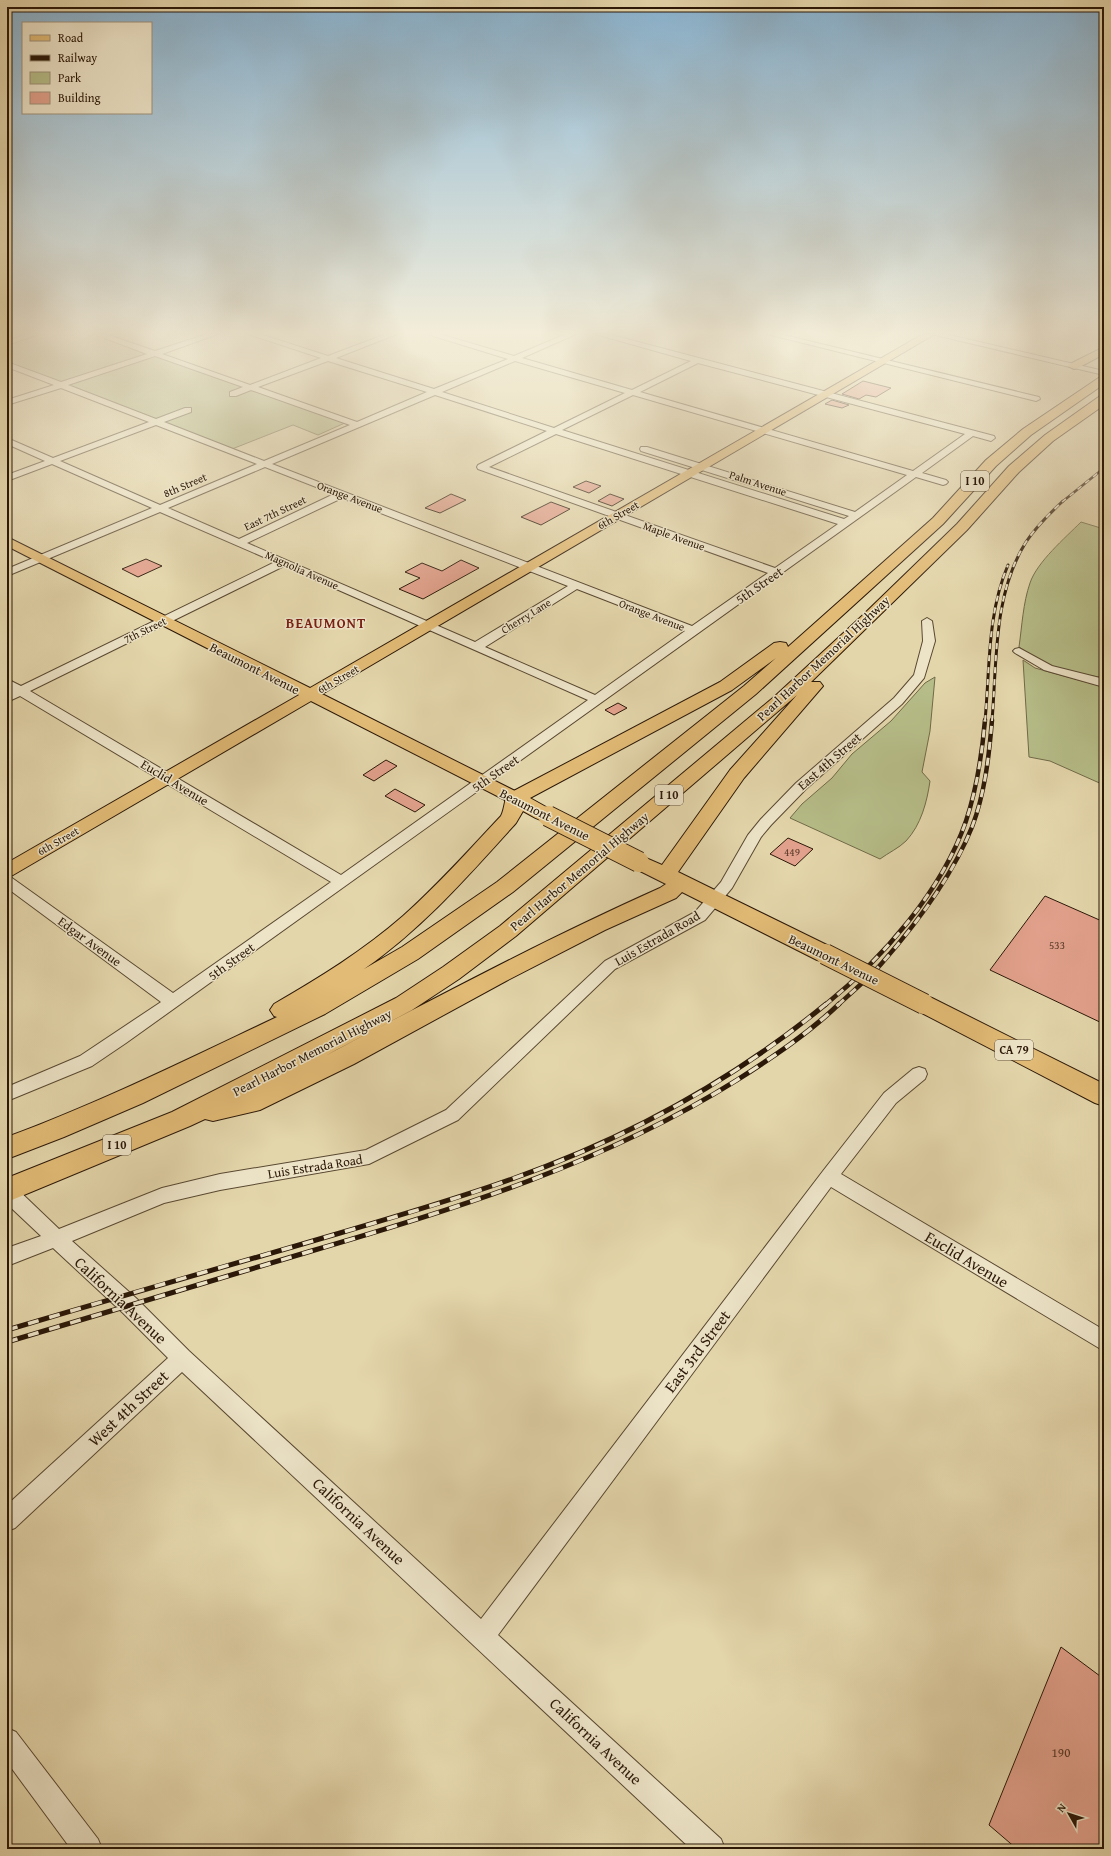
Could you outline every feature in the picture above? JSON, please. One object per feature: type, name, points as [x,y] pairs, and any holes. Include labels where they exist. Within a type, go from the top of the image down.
[{"type":"highway","name":"Pearl Harbor Memorial Highway","points":[[18,1144],[141,1093],[281,1026],[357,986],[410,953],[505,887],[744,695],[938,521],[991,464],[1027,432],[1044,421]]},
{"type":"highway","name":"Pearl Harbor Memorial Highway","points":[[7,1191],[181,1119],[404,1004],[451,973],[508,931],[780,701],[869,618],[962,527],[1014,469],[1049,438],[1074,421]]},
{"type":"highway","points":[[54,1130],[269,1018],[324,986],[368,956],[411,921],[509,819],[514,810],[515,798],[726,686],[828,610],[856,593]]},
{"type":"highway","points":[[181,1119],[251,1103],[381,1039],[533,957],[668,893],[673,879],[737,774],[816,684],[869,618]]},
{"type":"highway","name":"Beaumont Avenue","points":[[515,798],[1104,1096]]},
{"type":"main road","name":"6th Street","points":[[7,871],[780,421]]},
{"type":"main road","name":"Beaumont Avenue","points":[[7,541],[515,798]]},
{"type":"street","name":"Orange Avenue","points":[[152,421],[694,631]]},
{"type":"street","points":[[7,478],[160,421]]},
{"type":"street","points":[[346,421],[358,425]]},
{"type":"street","name":"8th Street","points":[[7,573],[368,421]]},
{"type":"street","name":"Palm Avenue","points":[[522,421],[845,523]]},
{"type":"street","points":[[555,421],[581,429]]},
{"type":"street","points":[[554,431],[576,421]]},
{"type":"street","points":[[732,421],[943,482]]},
{"type":"street","points":[[926,421],[991,438]]},
{"type":"street","name":"Maple Avenue","points":[[554,431],[481,467],[776,572]]},
{"type":"street","name":"5th Street","points":[[7,1094],[86,1061],[120,1039],[972,433]]},
{"type":"street","name":"Magnolia Avenue","points":[[7,441],[597,700]]},
{"type":"street","name":"Palm Avenue","points":[[620,452],[632,445],[856,515]]},
{"type":"street","points":[[764,498],[776,490]]},
{"type":"street","name":"East 7th Street","points":[[239,543],[342,494]]},
{"type":"street","name":"7th Street","points":[[7,698],[284,562]]},
{"type":"street","name":"Cherry Lane","points":[[476,647],[576,586]]},
{"type":"street","name":"East 4th Street","points":[[715,900],[727,885],[755,835],[766,822],[800,786],[898,701],[920,676],[929,641],[928,621]]},
{"type":"street","points":[[1019,651],[1048,668],[1104,683]]},
{"type":"street","name":"Euclid Avenue","points":[[7,683],[342,882]]},
{"type":"street","name":"Edgar Avenue","points":[[7,881],[173,1002]]},
{"type":"street","name":"Luis Estrada Road","points":[[7,1256],[56,1239],[162,1196],[220,1182],[369,1157],[445,1119],[452,1115],[610,965],[700,916],[715,900]]},
{"type":"street","name":"East 3rd Street","points":[[483,1636],[829,1176],[890,1098],[919,1074]]},
{"type":"street","name":"Euclid Avenue","points":[[829,1176],[1104,1341]]},
{"type":"street","name":"California Avenue","points":[[7,1191],[92,1273],[130,1306],[182,1358],[711,1849]]},
{"type":"street","name":"West 4th Street","points":[[7,1520],[182,1358]]},
{"type":"street","points":[[7,1741],[88,1849]]},
{"type":"green space","points":[[159,421],[343,421],[347,422],[318,435],[293,425],[232,449]]},
{"type":"green space","points":[[1081,522],[1104,529],[1104,678],[1069,672],[1041,662],[1019,647],[1023,615],[1030,583],[1045,559]]},
{"type":"green space","points":[[1023,660],[1035,668],[1104,687],[1104,785],[1050,761],[1029,757]]},
{"type":"green space","points":[[935,677],[930,731],[922,772],[930,781],[929,789],[925,805],[916,828],[906,841],[880,859],[790,818],[802,804],[832,778],[852,754],[891,721],[925,683]]},
{"type":"building","points":[[586,481],[601,486],[589,493],[573,487]]},
{"type":"building","points":[[451,494],[466,500],[440,513],[425,508]]},
{"type":"building","points":[[610,494],[624,499],[612,506],[598,501]]},
{"type":"building","points":[[551,502],[570,509],[541,525],[521,517]]},
{"type":"building","points":[[146,559],[162,566],[138,577],[122,569]]},
{"type":"building","points":[[461,560],[479,568],[423,599],[399,589],[420,578],[405,572],[422,563],[442,571]]},
{"type":"building","points":[[618,703],[627,708],[614,715],[605,710]]},
{"type":"building","points":[[386,760],[397,766],[374,781],[363,775]]},
{"type":"building","points":[[395,789],[425,805],[415,812],[385,796]]},
{"type":"building","points":[[788,838],[813,849],[795,866],[770,854]]},
{"type":"building","points":[[1045,896],[1104,922],[1104,1024],[990,970]]},
{"type":"building","points":[[1061,1647],[1104,1679],[1104,1849],[1017,1849],[989,1825]]},
{"type":"railway","points":[[1062,502],[1104,468]]},
{"type":"railway","points":[[992,721],[998,629],[1007,584],[1015,562],[1026,542],[1034,531],[1062,502]]},
{"type":"railway","points":[[985,721],[990,642],[996,603],[1008,565]]},
{"type":"railway","points":[[825,1005],[868,967],[888,945],[908,922],[942,873],[955,847],[970,809],[978,771],[985,720]]},
{"type":"railway","points":[[838,1005],[872,974],[921,916],[933,899],[964,846],[972,827],[983,788],[988,761],[992,720]]},
{"type":"railway","points":[[7,1330],[406,1214],[486,1188],[555,1163],[637,1126],[715,1083],[790,1032],[826,1004]]},
{"type":"railway","points":[[7,1342],[419,1218],[528,1181],[582,1160],[635,1136],[686,1110],[737,1080],[803,1035],[839,1004]]},
{"type":"district","name":"BEAUMONT","points":[[326,623]]}]
